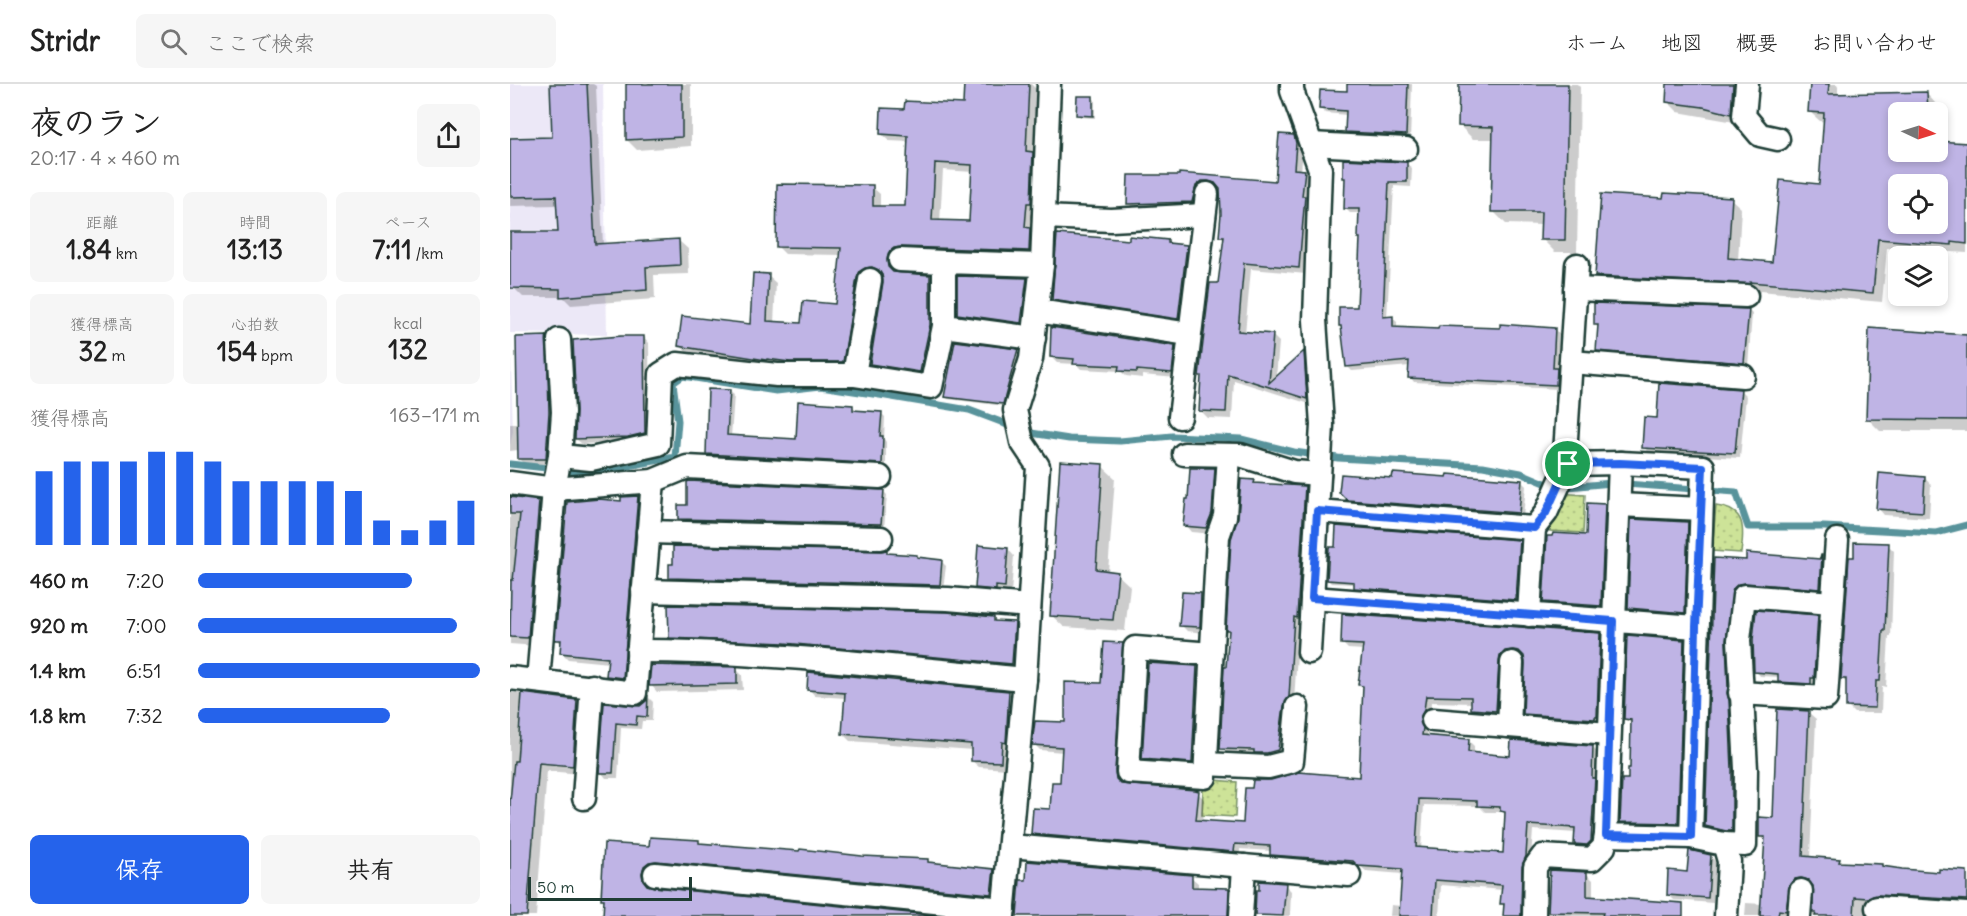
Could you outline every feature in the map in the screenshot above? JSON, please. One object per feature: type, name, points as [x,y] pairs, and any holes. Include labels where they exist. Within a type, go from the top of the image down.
[{"type":"street","points":[[655,874],[1004,912],[1025,679],[1038,466],[1022,442],[1015,410],[1032,358],[1042,265],[1049,84]]},
{"type":"street","points":[[1292,84],[1292,91],[1320,169],[1315,320],[1322,425],[1309,652]]},
{"type":"street","points":[[1748,84],[1744,116],[1760,135],[1778,140]]},
{"type":"street","points":[[1311,144],[1406,149]]},
{"type":"street","points":[[1044,217],[1111,220],[1205,205],[1180,417]]},
{"type":"street","points":[[900,260],[1042,265]]},
{"type":"street","points":[[560,457],[591,459],[658,444],[662,374],[677,364],[777,375],[854,375],[931,387],[944,326],[944,262]]},
{"type":"street","points":[[1529,615],[1534,528],[1546,513],[1566,470],[1565,454],[1577,265]]},
{"type":"street","points":[[854,375],[870,280]]},
{"type":"street","points":[[1575,289],[1746,296]]},
{"type":"street","points":[[1037,311],[1189,334]]},
{"type":"street","points":[[944,326],[1034,338]]},
{"type":"street","points":[[538,681],[554,486],[560,457],[562,412],[558,340]]},
{"type":"street","points":[[1571,362],[1743,376]]},
{"type":"street","points":[[1184,454],[1240,455],[1294,472],[1319,472]]},
{"type":"street","points":[[1212,654],[1135,648],[1128,772],[1205,777],[1212,654],[1218,536],[1225,516],[1229,455]]},
{"type":"street","points":[[1566,470],[1620,466],[1703,467],[1696,627],[1691,837]]},
{"type":"street","points":[[1534,916],[1535,867],[1543,856],[1592,859],[1604,848],[1620,466]]},
{"type":"street","points":[[510,483],[554,486],[653,481],[687,467],[880,477]]},
{"type":"street","points":[[510,678],[592,686],[635,693],[653,481]]},
{"type":"street","points":[[1619,501],[1701,506]]},
{"type":"street","points":[[1317,511],[1534,528]]},
{"type":"street","points":[[648,532],[881,538]]},
{"type":"street","points":[[1740,693],[1826,698],[1837,540]]},
{"type":"street","points":[[643,591],[948,599],[1029,606]]},
{"type":"street","points":[[1606,835],[1691,837],[1725,844],[1745,845],[1746,769],[1740,693],[1739,640],[1744,596],[1832,603]]},
{"type":"street","points":[[1312,598],[1696,627]]},
{"type":"street","points":[[638,651],[763,654],[1025,679]]},
{"type":"street","points":[[1509,726],[1512,663]]},
{"type":"street","points":[[584,798],[592,686]]},
{"type":"street","points":[[1206,764],[1268,767],[1292,761],[1297,707]]},
{"type":"street","points":[[1433,720],[1609,734]]},
{"type":"street","points":[[1725,844],[1730,861],[1726,916]]},
{"type":"street","points":[[1010,846],[1349,875]]},
{"type":"street","points":[[1241,916],[1244,866]]},
{"type":"street","points":[[1799,916],[1801,891]]},
{"type":"street","points":[[1877,908],[1967,914]]},
{"type":"shaded area","points":[[510,84],[603,84],[607,335],[510,333]]},
{"type":"shaded area","points":[[510,333],[513,431],[510,446]]},
{"type":"green space","points":[[1559,493],[1585,495],[1583,533],[1550,531],[1551,514]]},
{"type":"green space","points":[[1716,506],[1733,511],[1741,521],[1743,536],[1741,553],[1712,551]]},
{"type":"green space","points":[[1214,780],[1237,782],[1235,817],[1202,815],[1203,789]]},
{"type":"building","points":[[550,84],[587,84],[595,244],[679,239],[680,265],[646,267],[647,290],[560,297],[560,289],[510,288],[510,232],[558,232],[556,196],[511,197],[510,181],[510,138],[552,137]]},
{"type":"building","points":[[626,84],[682,84],[682,137],[626,140]]},
{"type":"building","points":[[964,84],[1029,84],[1026,151],[1033,152],[1031,203],[1027,203],[1025,227],[1030,228],[1029,251],[901,247],[889,252],[888,267],[893,272],[930,275],[930,325],[920,372],[870,364],[883,282],[879,270],[872,267],[860,271],[857,278],[843,362],[766,360],[678,346],[682,316],[750,324],[753,273],[769,274],[767,321],[801,323],[803,301],[835,304],[841,248],[776,247],[777,184],[873,185],[873,206],[905,206],[908,136],[880,134],[881,108],[904,109],[905,101],[963,104]],"holes":[[[935,163],[972,165],[969,221],[932,220]]]},
{"type":"building","points":[[1347,84],[1408,84],[1406,135],[1345,132],[1346,111],[1319,109],[1320,90],[1347,91]]},
{"type":"building","points":[[1459,84],[1568,84],[1565,240],[1540,240],[1541,212],[1491,212],[1493,127],[1458,126]]},
{"type":"building","points":[[1667,84],[1733,84],[1731,114],[1703,107],[1666,102]]},
{"type":"building","points":[[1810,84],[1829,84],[1828,94],[1927,92],[1928,102],[1888,102],[1888,162],[1948,162],[1948,142],[1967,143],[1967,244],[1952,242],[1952,245],[1878,239],[1873,293],[1750,282],[1750,284],[1595,276],[1601,194],[1663,198],[1664,193],[1732,197],[1728,258],[1772,262],[1780,180],[1819,184],[1824,113],[1808,112]]},
{"type":"building","points":[[1077,96],[1093,96],[1093,116],[1076,115]]},
{"type":"building","points":[[1279,134],[1294,135],[1296,143],[1294,169],[1305,170],[1299,268],[1244,263],[1238,331],[1273,334],[1269,383],[1304,351],[1307,399],[1228,374],[1226,412],[1199,411],[1201,376],[1199,376],[1210,283],[1218,283],[1224,237],[1219,237],[1220,189],[1215,183],[1202,181],[1196,186],[1192,202],[1127,204],[1128,175],[1179,175],[1179,173],[1275,181]]},
{"type":"building","points":[[1343,159],[1407,162],[1407,182],[1389,182],[1383,317],[1393,316],[1393,327],[1500,328],[1500,324],[1555,328],[1553,368],[1557,368],[1556,385],[1408,378],[1409,361],[1346,367],[1341,326],[1339,326],[1339,307],[1357,307],[1360,238],[1358,238],[1359,209],[1344,209]]},
{"type":"building","points":[[1057,234],[1129,240],[1129,236],[1168,240],[1168,243],[1187,245],[1178,319],[1052,300]]},
{"type":"building","points":[[957,276],[1027,278],[1021,323],[957,314]]},
{"type":"building","points":[[1594,303],[1749,309],[1744,363],[1596,351],[1598,325],[1594,325]]},
{"type":"building","points":[[1051,327],[1175,346],[1172,373],[1118,371],[1119,366],[1073,364],[1074,359],[1050,357]]},
{"type":"building","points":[[1869,328],[1967,335],[1967,420],[1866,419]]},
{"type":"building","points":[[547,336],[549,412],[546,459],[518,459],[516,337]]},
{"type":"building","points":[[644,336],[645,433],[628,437],[575,439],[573,340]]},
{"type":"building","points":[[955,341],[1018,349],[1003,404],[944,397]]},
{"type":"building","points":[[1659,383],[1741,389],[1735,453],[1642,448],[1644,417],[1657,418]]},
{"type":"building","points":[[708,389],[730,390],[727,435],[796,439],[798,401],[853,405],[853,410],[882,412],[880,436],[883,436],[882,464],[706,454]]},
{"type":"building","points":[[1060,461],[1103,464],[1096,569],[1118,572],[1113,620],[1050,616]]},
{"type":"building","points":[[1190,468],[1215,468],[1212,513],[1206,528],[1183,526]]},
{"type":"building","points":[[1393,473],[1447,477],[1448,474],[1522,480],[1519,513],[1347,500],[1339,492],[1341,474],[1392,478]]},
{"type":"building","points":[[1879,473],[1925,477],[1923,512],[1876,509]]},
{"type":"building","points":[[1241,479],[1255,480],[1254,483],[1305,486],[1297,618],[1294,617],[1289,697],[1284,706],[1278,750],[1267,753],[1254,753],[1254,750],[1220,749],[1224,667],[1226,667],[1229,630],[1226,630],[1231,539],[1238,517]]},
{"type":"building","points":[[687,482],[884,490],[881,524],[678,519],[678,505],[687,505]]},
{"type":"building","points":[[638,496],[623,678],[606,676],[608,658],[560,653],[561,640],[555,640],[567,502],[599,499],[621,501],[621,497]]},
{"type":"building","points":[[510,497],[539,501],[528,638],[510,637],[511,580],[513,580],[520,514],[510,514]]},
{"type":"building","points":[[1587,503],[1605,504],[1601,606],[1543,602],[1547,536],[1552,536],[1553,533],[1586,535]]},
{"type":"building","points":[[1631,519],[1688,522],[1685,613],[1628,608]]},
{"type":"building","points":[[1336,526],[1520,540],[1516,600],[1354,588],[1354,582],[1327,580],[1329,547],[1335,547]]},
{"type":"building","points":[[1854,542],[1889,543],[1885,631],[1883,631],[1880,681],[1876,681],[1875,708],[1846,707],[1846,679],[1841,679],[1849,557],[1854,557]]},
{"type":"building","points":[[978,545],[1008,548],[1005,587],[996,586],[996,590],[975,588]]},
{"type":"building","points":[[673,546],[887,550],[887,553],[917,555],[917,557],[942,560],[940,585],[669,578],[669,564],[673,564]]},
{"type":"building","points":[[1746,553],[1820,559],[1822,555],[1820,589],[1745,583],[1738,584],[1733,589],[1726,641],[1732,769],[1732,831],[1726,831],[1705,826],[1714,558],[1746,560]]},
{"type":"building","points":[[1182,592],[1201,593],[1200,627],[1179,626]]},
{"type":"building","points":[[668,605],[947,612],[994,617],[994,621],[1015,622],[1012,664],[784,643],[669,638]]},
{"type":"building","points":[[1756,610],[1818,615],[1814,678],[1811,678],[1811,684],[1778,682],[1778,674],[1754,672],[1753,640]]},
{"type":"building","points":[[1342,614],[1600,633],[1597,717],[1595,719],[1523,714],[1524,656],[1519,651],[1513,650],[1505,651],[1500,656],[1496,711],[1471,709],[1471,697],[1426,696],[1420,718],[1423,728],[1422,735],[1469,739],[1468,752],[1510,756],[1511,740],[1593,746],[1592,778],[1595,778],[1591,841],[1587,845],[1574,844],[1575,828],[1528,825],[1526,856],[1522,867],[1521,916],[1503,916],[1504,904],[1500,904],[1502,885],[1435,880],[1433,916],[1399,916],[1402,869],[1358,866],[1353,861],[1270,855],[1270,846],[1235,844],[1234,852],[1031,834],[1033,808],[1050,809],[1052,782],[1060,782],[1062,747],[1032,745],[1035,721],[1065,722],[1065,682],[1101,683],[1104,642],[1123,643],[1116,779],[1121,784],[1199,791],[1196,820],[1243,823],[1245,788],[1252,788],[1253,780],[1271,780],[1299,772],[1359,777],[1363,686],[1358,685],[1363,645],[1341,644]],"holes":[[[1419,799],[1477,801],[1477,806],[1500,807],[1500,811],[1505,812],[1503,853],[1416,847]]]},
{"type":"building","points":[[1627,635],[1684,640],[1678,823],[1620,822],[1622,779],[1628,779],[1628,768],[1630,768],[1631,720],[1624,719]]},
{"type":"building","points":[[1148,663],[1197,666],[1192,763],[1142,759]]},
{"type":"building","points":[[651,665],[737,667],[737,684],[649,686]]},
{"type":"building","points":[[808,672],[1009,691],[1006,743],[1002,742],[1001,762],[971,761],[971,744],[842,734],[845,693],[807,690]]},
{"type":"building","points":[[522,693],[577,700],[573,766],[539,763],[527,916],[510,916],[510,801],[514,761],[517,761]]},
{"type":"building","points":[[648,695],[647,717],[637,716],[636,725],[616,723],[613,773],[599,773],[604,703],[640,706],[646,701]]},
{"type":"building","points":[[1777,709],[1809,711],[1803,856],[1840,859],[1839,862],[1882,864],[1882,866],[1902,869],[1939,872],[1939,869],[1967,871],[1967,900],[1877,895],[1868,898],[1855,897],[1854,916],[1815,916],[1813,886],[1808,880],[1801,878],[1795,879],[1790,884],[1786,911],[1779,910],[1778,916],[1760,916],[1765,837],[1759,837],[1759,817],[1773,818]]},
{"type":"building","points":[[650,837],[862,856],[928,859],[928,862],[994,869],[991,894],[656,861],[644,866],[642,873],[647,885],[654,887],[939,916],[603,916],[604,899],[601,899],[604,843],[649,846]]},
{"type":"building","points":[[1689,850],[1711,855],[1708,898],[1667,895],[1668,870],[1687,872]]},
{"type":"building","points":[[1027,861],[1192,875],[1192,887],[1229,888],[1228,916],[1017,916],[1020,880],[1026,880]]},
{"type":"building","points":[[1550,870],[1587,872],[1587,896],[1683,903],[1683,916],[1602,916],[1603,913],[1548,912]]},
{"type":"building","points":[[1259,881],[1286,883],[1283,916],[1255,915],[1256,890],[1259,890]]},
{"type":"waterway","points":[[510,464],[592,473],[675,457],[678,421],[673,383],[683,376],[776,391],[821,386],[886,396],[969,410],[1015,429]]},
{"type":"waterway","points":[[1025,432],[1069,439],[1120,441],[1172,436],[1241,439],[1294,452],[1338,458],[1483,466],[1521,473],[1557,488],[1612,483],[1736,492],[1748,527],[1824,527],[1936,533],[1967,525]]},
{"type":"route","points":[[1620,463],[1703,467],[1696,627],[1691,837],[1606,835],[1613,621],[1312,598],[1317,511],[1534,528],[1546,513],[1568,464],[1620,463]]}]
